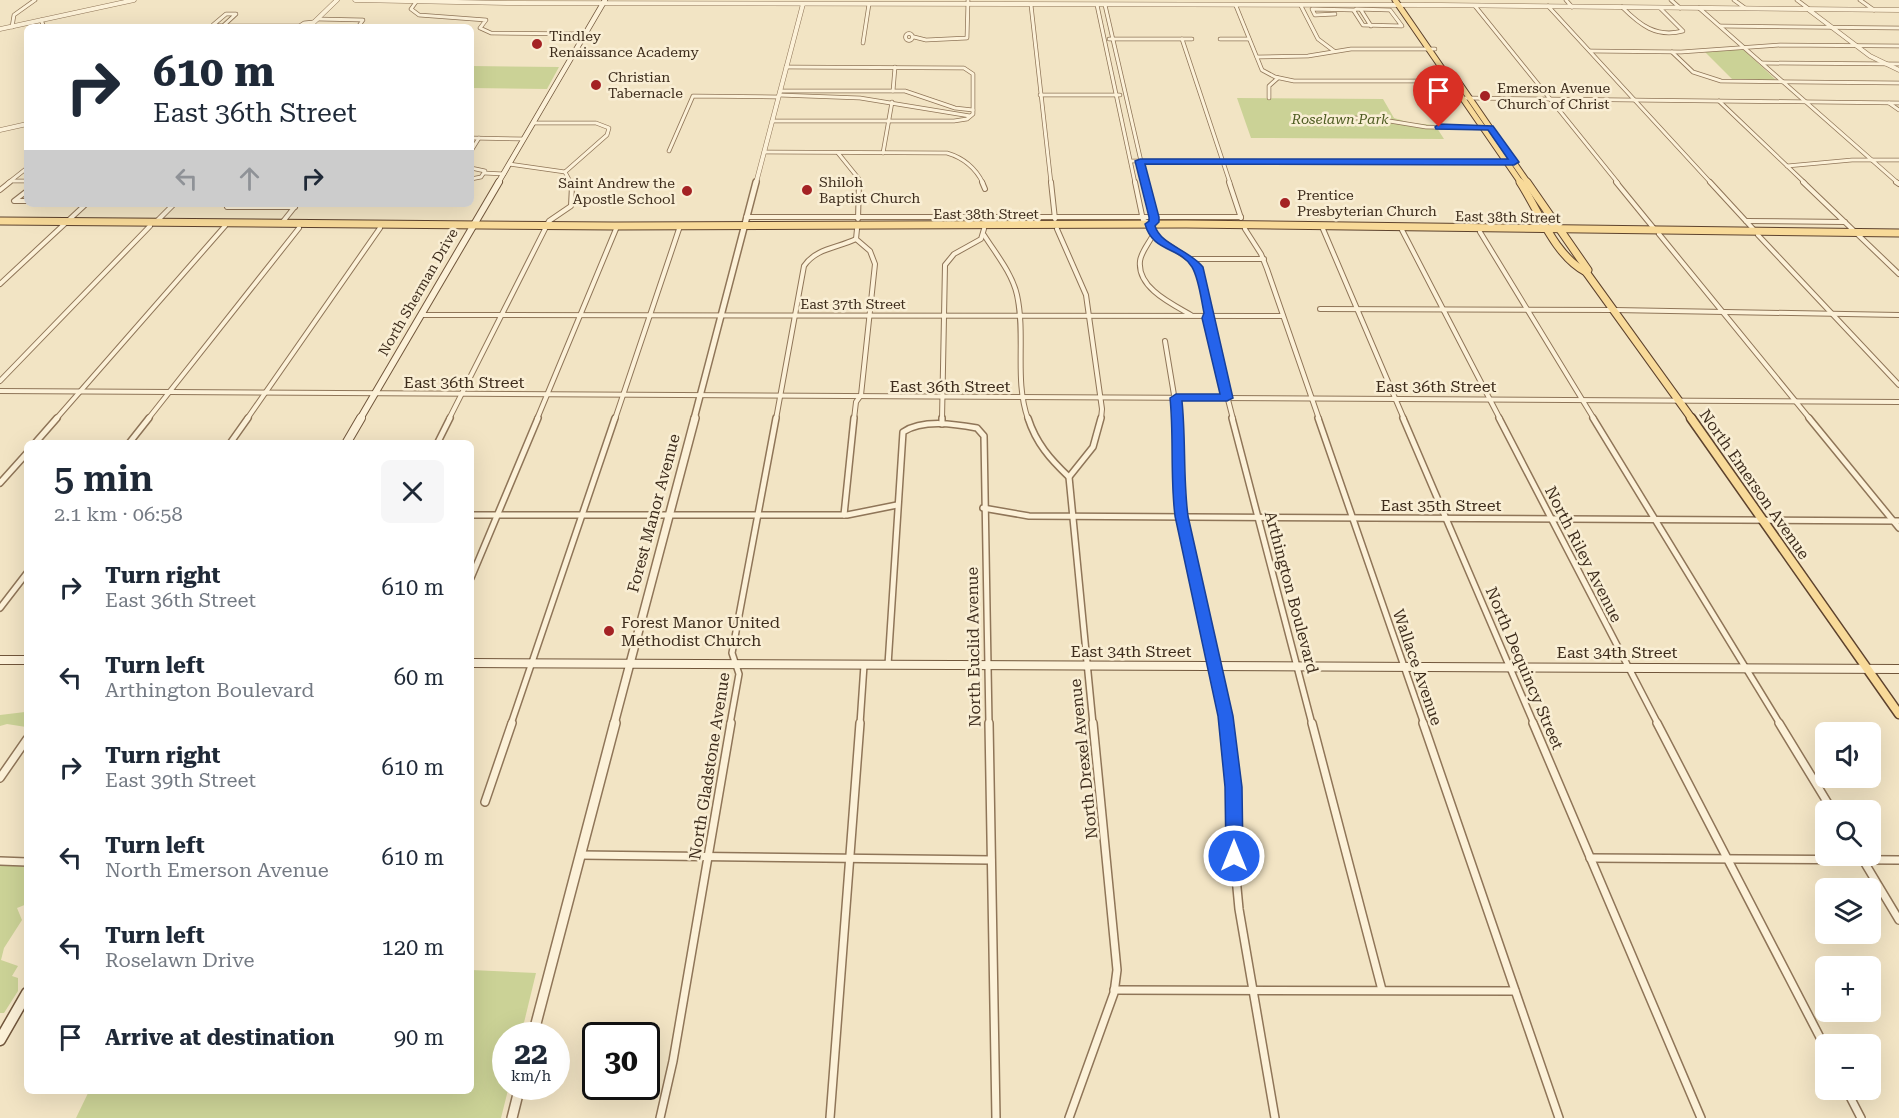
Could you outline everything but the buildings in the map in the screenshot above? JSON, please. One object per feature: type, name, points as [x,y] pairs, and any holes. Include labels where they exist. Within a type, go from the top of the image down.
[{"type":"main road","name":"North Sherman Drive","points":[[348,440],[604,2]]},
{"type":"main road","name":"North Emerson Avenue","points":[[1400,3],[1470,98],[1559,231],[1588,270],[1586,272]]},
{"type":"main road","name":"North Emerson Avenue","points":[[1432,49],[1550,231],[1577,269],[1586,272],[1615,310],[1899,714]]},
{"type":"main road","name":"East 38th Street","points":[[0,223],[69,220],[299,228],[1244,227],[1899,235]]},
{"type":"main road","name":"East 38th Street","points":[[0,223],[473,228]]},
{"type":"main road","name":"East 38th Street","points":[[545,227],[679,229],[744,226]]},
{"type":"main road","name":"East 38th Street","points":[[857,227],[984,232],[1057,227]]},
{"type":"main road","name":"East 38th Street","points":[[1244,227],[1323,230],[1550,231]]},
{"type":"main road","points":[[0,660],[24,660]]},
{"type":"main road","name":"East 34th Street","points":[[474,663],[1899,669]]},
{"type":"main road","points":[[0,1040],[24,998]]},
{"type":"street","points":[[12,27],[14,15],[35,0]]},
{"type":"street","points":[[24,24],[134,0]]},
{"type":"street","points":[[312,24],[337,0]]},
{"type":"street","points":[[355,0],[869,4],[968,2],[1031,5],[1038,2],[1097,5],[1300,6],[1390,10],[1402,26],[1361,24],[1357,9]]},
{"type":"street","points":[[1130,0],[1131,5]]},
{"type":"street","points":[[1279,0],[1280,6]]},
{"type":"street","points":[[1566,0],[1572,7]]},
{"type":"street","points":[[1671,0],[1680,8]]},
{"type":"street","points":[[1734,0],[1745,8]]},
{"type":"street","points":[[1797,0],[1857,45],[1885,64],[1899,70]]},
{"type":"street","points":[[1860,0],[1874,10]]},
{"type":"street","points":[[416,2],[411,9],[419,15],[486,20],[481,28]]},
{"type":"street","name":"Forest Manor Avenue","points":[[536,1022],[803,2]]},
{"type":"street","points":[[914,37],[926,40],[961,40],[968,36],[968,2]]},
{"type":"street","points":[[1335,14],[1315,15],[1312,9],[1357,9],[1400,3],[1475,6],[1899,10]]},
{"type":"street","points":[[863,43],[869,4]]},
{"type":"street","points":[[888,665],[897,505],[904,431],[910,426],[942,424],[946,264],[954,254],[971,246],[984,232],[1012,281],[1018,298],[1023,398],[1028,423],[1035,440],[1051,461],[1069,477],[1083,463],[1095,442],[1101,422],[1100,398],[1083,285],[1063,246],[1055,217],[1031,5]]},
{"type":"street","points":[[1097,5],[1144,222],[1161,243],[1192,260],[1264,259]]},
{"type":"street","points":[[1105,5],[1111,39],[1154,217],[1140,261],[1144,278],[1162,297],[1192,315]]},
{"type":"street","points":[[1236,6],[1263,71],[1278,78],[1292,81],[1451,81]]},
{"type":"street","points":[[1300,6],[1319,40],[1334,51]]},
{"type":"street","points":[[1475,6],[1722,312],[1896,521],[1899,528]]},
{"type":"street","points":[[1548,6],[1899,385]]},
{"type":"street","points":[[1622,7],[1648,31],[1682,31],[1683,28],[1660,8]]},
{"type":"street","points":[[1699,8],[1899,184]]},
{"type":"street","points":[[1357,9],[1371,26]]},
{"type":"street","points":[[214,24],[226,14],[236,14],[225,24]]},
{"type":"street","points":[[41,20],[43,24]]},
{"type":"street","points":[[307,24],[316,21],[363,20],[360,24]]},
{"type":"street","points":[[0,29],[24,24]]},
{"type":"street","points":[[1720,26],[1899,28]]},
{"type":"street","points":[[474,28],[481,28],[492,33],[585,34]]},
{"type":"street","points":[[1105,39],[1192,39]]},
{"type":"street","name":"Wallace Avenue","points":[[1182,39],[1244,227],[1264,259],[1284,316],[1559,1118]]},
{"type":"street","points":[[1220,39],[1249,39]]},
{"type":"street","points":[[1590,51],[1672,52],[1743,47],[1899,46]]},
{"type":"street","points":[[1257,57],[1304,56],[1351,49],[1432,49]]},
{"type":"street","points":[[1672,52],[1690,71],[1710,79],[1731,82],[1899,83]]},
{"type":"street","points":[[1762,63],[1899,64]]},
{"type":"street","points":[[786,66],[965,68],[973,74],[971,116]]},
{"type":"street","points":[[893,91],[895,67]]},
{"type":"street","points":[[1269,98],[1269,86],[1278,78]]},
{"type":"street","points":[[669,151],[693,96],[893,91],[921,94],[953,108],[973,110]]},
{"type":"street","points":[[779,94],[892,102],[971,116]]},
{"type":"street","points":[[1040,95],[1124,95]]},
{"type":"street","points":[[1462,98],[1899,103]]},
{"type":"street","points":[[1719,101],[1899,274]]},
{"type":"street","points":[[883,153],[892,102]]},
{"type":"street","points":[[1889,103],[1899,110]]},
{"type":"street","points":[[772,121],[954,122],[971,116]]},
{"type":"street","points":[[1353,118],[1374,118],[1426,127],[1490,128]]},
{"type":"street","points":[[533,123],[596,123],[609,128],[608,134],[566,172]]},
{"type":"street","points":[[0,130],[24,125]]},
{"type":"street","points":[[474,138],[524,139]]},
{"type":"street","points":[[474,146],[479,138]]},
{"type":"street","points":[[764,152],[942,153],[963,160],[978,172],[985,189]]},
{"type":"street","points":[[838,153],[859,178],[856,239],[870,251],[875,260],[844,515]]},
{"type":"street","points":[[1787,166],[1899,160]]},
{"type":"street","points":[[1132,161],[1514,162]]},
{"type":"street","points":[[509,164],[566,172]]},
{"type":"street","points":[[474,168],[482,169],[484,173]]},
{"type":"street","points":[[0,190],[24,170]]},
{"type":"street","points":[[439,440],[545,227],[549,221],[571,206],[572,186],[566,172]]},
{"type":"street","points":[[474,178],[484,173],[504,174]]},
{"type":"street","points":[[11,181],[24,181]]},
{"type":"street","points":[[24,194],[14,201],[24,201]]},
{"type":"street","points":[[0,284],[83,207]]},
{"type":"street","points":[[0,381],[171,207]]},
{"type":"street","points":[[280,225],[295,207]]},
{"type":"street","points":[[746,217],[1241,217]]},
{"type":"street","points":[[1746,221],[1845,222]]},
{"type":"street","points":[[38,440],[225,226]]},
{"type":"street","points":[[132,440],[299,228]]},
{"type":"street","points":[[232,440],[380,228]]},
{"type":"street","points":[[474,571],[616,229]]},
{"type":"street","points":[[484,802],[679,229]]},
{"type":"street","name":"North Dequincy Street","points":[[1323,230],[1701,1118]]},
{"type":"street","name":"North Riley Avenue","points":[[1402,230],[1818,1034]]},
{"type":"street","points":[[1480,232],[1826,800]]},
{"type":"street","name":"North Gladstone Avenue","points":[[660,1118],[673,1061],[739,674],[732,653],[807,260],[817,253],[844,246],[856,239]]},
{"type":"street","name":"Arthington Boulevard","points":[[1192,260],[1199,270],[1227,398],[1382,990]]},
{"type":"street","points":[[1320,309],[1615,310],[1899,315]]},
{"type":"street","name":"East 37th Street","points":[[422,315],[1284,316]]},
{"type":"street","points":[[1165,341],[1176,398],[1180,436],[1178,492],[1181,516],[1215,666],[1230,751],[1234,793],[1236,884],[1275,1118]]},
{"type":"street","name":"East 36th Street","points":[[0,391],[943,398],[1581,398],[1899,402]]},
{"type":"street","name":"North Euclid Avenue","points":[[942,424],[973,427],[983,434],[996,1118]]},
{"type":"street","points":[[0,483],[24,456]]},
{"type":"street","name":"North Drexel Avenue","points":[[1069,477],[1117,970],[1114,990],[1069,1118]]},
{"type":"street","points":[[474,515],[844,515],[897,505]]},
{"type":"street","name":"East 35th Street","points":[[983,508],[1022,515],[1072,516],[1896,521]]},
{"type":"street","points":[[0,608],[24,577]]},
{"type":"street","points":[[830,1118],[864,665]]},
{"type":"street","points":[[0,778],[24,743]]},
{"type":"street","points":[[580,855],[991,860]]},
{"type":"street","points":[[1590,858],[1815,858]]},
{"type":"street","points":[[1881,859],[1899,860]]},
{"type":"street","points":[[0,861],[24,862]]},
{"type":"street","points":[[1866,866],[1899,920]]},
{"type":"street","points":[[1114,990],[1515,991]]},
{"type":"street","points":[[512,1118],[516,1100]]},
{"type":"street","points":[[1852,1100],[1861,1118]]},
{"type":"green space","points":[[1743,49],[1776,80],[1733,80],[1705,52]]},
{"type":"green space","points":[[474,66],[559,67],[547,89],[474,88]]},
{"type":"green space","name":"Roselawn Park","points":[[1237,98],[1383,99],[1394,118],[1411,123],[1435,125],[1444,139],[1251,138]]},
{"type":"green space","points":[[24,712],[24,727],[7,724],[0,726],[0,715]]},
{"type":"green space","points":[[0,865],[24,865],[24,905],[17,908],[22,920],[4,948],[1,960],[18,966],[12,976],[18,978],[18,991],[4,1013],[0,1013]]},
{"type":"green space","points":[[474,970],[536,973],[524,1022],[492,1022],[492,1100],[506,1100],[501,1118],[76,1118],[88,1094],[474,1094]]},
{"type":"place","name":"Tindley Renaissance Academy","points":[[537,44]]},
{"type":"place","name":"Christian Tabernacle","points":[[596,85]]},
{"type":"place","name":"Emerson Avenue Church of Christ","points":[[1485,96]]},
{"type":"place","name":"Shiloh Baptist Church","points":[[807,190]]},
{"type":"place","name":"Saint Andrew the Apostle School","points":[[687,191]]},
{"type":"place","name":"Prentice Presbyterian Church","points":[[1285,203]]},
{"type":"place","name":"Forest Manor United Methodist Church","points":[[609,631]]},
{"type":"route","points":[[1234,856],[1234,787],[1226,716],[1181,516],[1177,485],[1180,436],[1176,398],[1227,398],[1207,318],[1210,313],[1198,267],[1188,256],[1169,248],[1153,235],[1150,224],[1154,222],[1154,217],[1140,161],[1514,162],[1490,128],[1439,127]]}]
